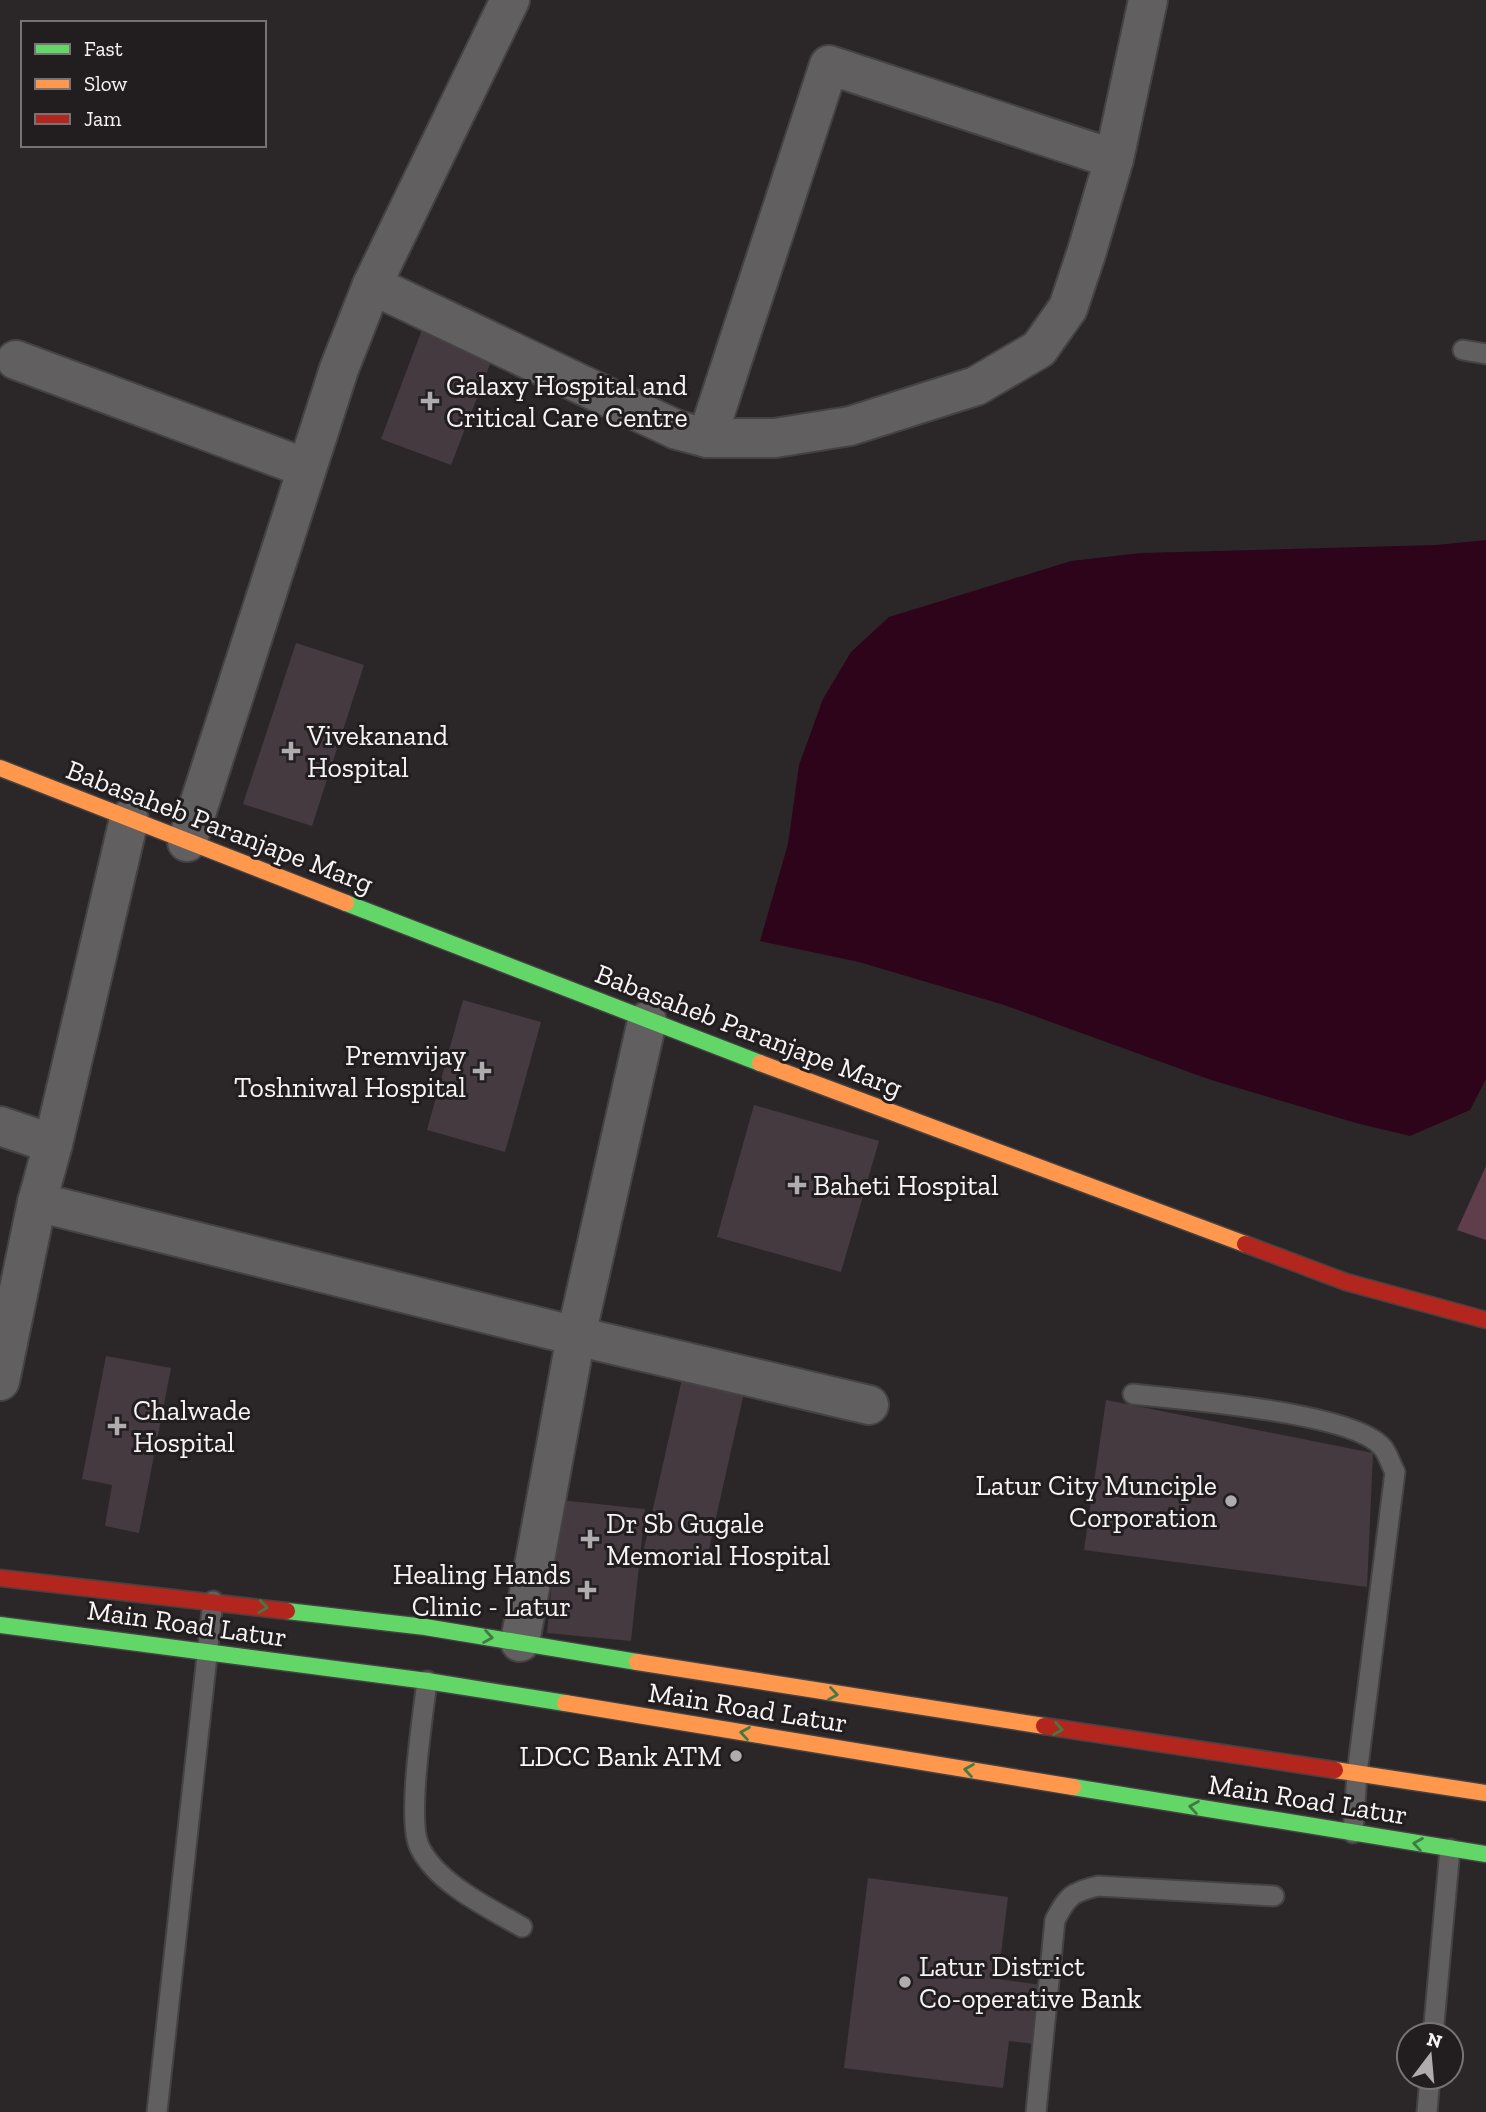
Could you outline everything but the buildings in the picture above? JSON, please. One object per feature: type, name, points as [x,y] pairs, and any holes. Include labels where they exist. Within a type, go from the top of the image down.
[{"type":"main road","name":"Babasaheb Paranjape Marg","points":[[0,768],[647,1021],[1346,1282],[1486,1320]]},
{"type":"main road","name":"Main Road Latur","points":[[0,1578],[425,1627],[1010,1728],[1486,1793]]},
{"type":"main road","name":"Main Road Latur","points":[[0,1625],[427,1681],[1002,1769],[1353,1833],[1486,1854]]},
{"type":"street","points":[[187,842],[339,369],[372,285],[510,0]]},
{"type":"street","points":[[372,285],[677,430],[707,438],[775,438],[850,426],[976,386],[1039,349],[1068,308],[1114,159],[1148,0]]},
{"type":"street","points":[[707,438],[829,65],[1114,159]]},
{"type":"street","points":[[16,360],[306,468]]},
{"type":"street","points":[[2,1359],[129,819]]},
{"type":"street","points":[[520,1642],[576,1336],[647,1021]]},
{"type":"street","points":[[0,1126],[53,1144]]},
{"type":"street","points":[[37,1202],[576,1336],[869,1405]]},
{"type":"lane","points":[[1463,350],[1486,354]]},
{"type":"lane","points":[[1133,1394],[1312,1416],[1356,1429],[1383,1447],[1395,1472],[1357,1774],[1353,1833]]},
{"type":"lane","points":[[157,2112],[214,1601]]},
{"type":"lane","points":[[427,1681],[414,1812],[419,1847],[439,1873],[471,1897],[522,1927]]},
{"type":"lane","points":[[1434,2021],[1450,1849]]},
{"type":"lane","points":[[1036,2112],[1055,1920],[1065,1900],[1077,1890],[1098,1886],[1274,1896]]},
{"type":"lane","points":[[1427,2112],[1429,2091]]},
{"type":"shaded area","points":[[1486,540],[1486,1079],[1470,1110],[1410,1136],[1356,1123],[1211,1080],[1004,1005],[859,962],[760,941],[788,844],[799,765],[823,699],[851,652],[889,617],[1071,561],[1141,553],[1436,545]]},
{"type":"shaded area","points":[[1486,1166],[1486,1240],[1457,1230]]},
{"type":"traffic: fast","points":[[346,903],[760,1063]]},
{"type":"traffic: fast","points":[[287,1611],[425,1627],[637,1662]]},
{"type":"traffic: fast","points":[[0,1625],[427,1681],[565,1703]]},
{"type":"traffic: fast","points":[[1073,1787],[1486,1854]]},
{"type":"traffic: slow","points":[[0,768],[346,903]]},
{"type":"traffic: slow","points":[[760,1063],[1245,1244]]},
{"type":"traffic: slow","points":[[637,1662],[1044,1726]]},
{"type":"traffic: slow","points":[[565,1703],[1073,1787]]},
{"type":"traffic: slow","points":[[1335,1770],[1486,1793]]},
{"type":"traffic: jam","points":[[1245,1244],[1346,1282],[1486,1320]]},
{"type":"traffic: jam","points":[[0,1578],[287,1611]]},
{"type":"traffic: jam","points":[[1044,1726],[1335,1770]]},
{"type":"place","name":"Galaxy Hospital and Critical Care Centre","points":[[430,401]]},
{"type":"place","name":"Vivekanand Hospital","points":[[291,751]]},
{"type":"place","name":"Premvijay Toshniwal Hospital","points":[[482,1071]]},
{"type":"place","name":"Baheti Hospital","points":[[797,1185]]},
{"type":"place","name":"Chalwade Hospital","points":[[117,1426]]},
{"type":"place","name":"Latur City Munciple Corporation","points":[[1231,1501]]},
{"type":"place","name":"Dr Sb Gugale Memorial Hospital","points":[[590,1539]]},
{"type":"place","name":"Healing Hands Clinic - Latur","points":[[587,1590]]},
{"type":"place","name":"LDCC Bank ATM","points":[[736,1756]]},
{"type":"place","name":"Latur District Co-operative Bank","points":[[905,1982]]}]
